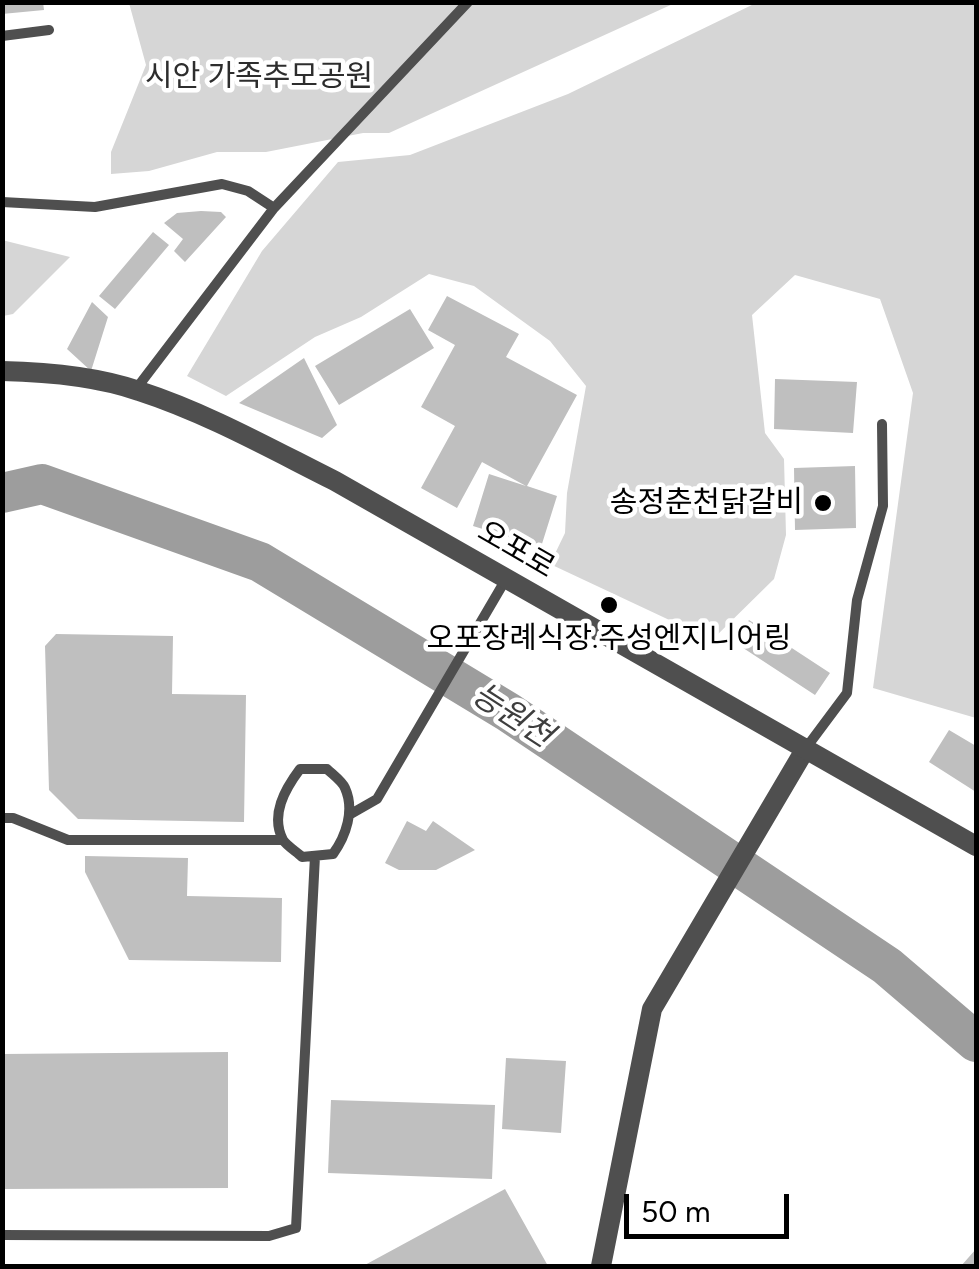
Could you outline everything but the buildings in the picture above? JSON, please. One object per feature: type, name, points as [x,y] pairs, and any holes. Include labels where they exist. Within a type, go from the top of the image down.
[{"type":"street","name":"오포로","points":[[2,370],[39,372],[136,390],[319,473],[976,846]]},
{"type":"street","points":[[600,1266],[652,1009],[806,748]]},
{"type":"lane","points":[[136,390],[274,208],[468,2]]},
{"type":"lane","points":[[2,36],[50,30]]},
{"type":"lane","points":[[2,202],[94,207],[222,184],[248,191],[274,208]]},
{"type":"lane","points":[[806,748],[847,692],[857,600],[884,506],[882,424]]},
{"type":"lane","points":[[349,815],[377,799],[506,579]]},
{"type":"lane","points":[[327,769],[345,787],[349,815],[344,838],[333,854],[302,857],[284,840],[278,812],[284,789],[300,770],[327,769]]},
{"type":"lane","points":[[2,818],[13,818],[68,840],[284,840]]},
{"type":"lane","points":[[2,1235],[269,1236],[296,1228],[315,856]]},
{"type":"green space","name":"시안 가족추모공원","points":[[129,3],[675,3],[389,133],[363,133],[266,152],[217,152],[149,171],[111,174],[111,152],[146,65]]},
{"type":"green space","points":[[756,3],[976,3],[976,718],[873,688],[913,393],[880,299],[795,275],[752,315],[765,433],[784,459],[786,535],[774,579],[712,640],[550,564],[565,533],[567,493],[586,386],[550,341],[474,286],[429,274],[361,317],[315,337],[226,396],[187,376],[262,251],[338,162],[410,155],[568,94]]},
{"type":"green space","points":[[2,240],[70,257],[13,314],[3,316]]},
{"type":"waterway","name":"능원천","points":[[2,493],[42,484],[260,562],[508,712],[887,966],[976,1042]]},
{"type":"place","name":"송정춘천닭갈비","points":[[823,503]]},
{"type":"place","name":"오포장례식장.주성엔지니어링","points":[[609,605]]}]
